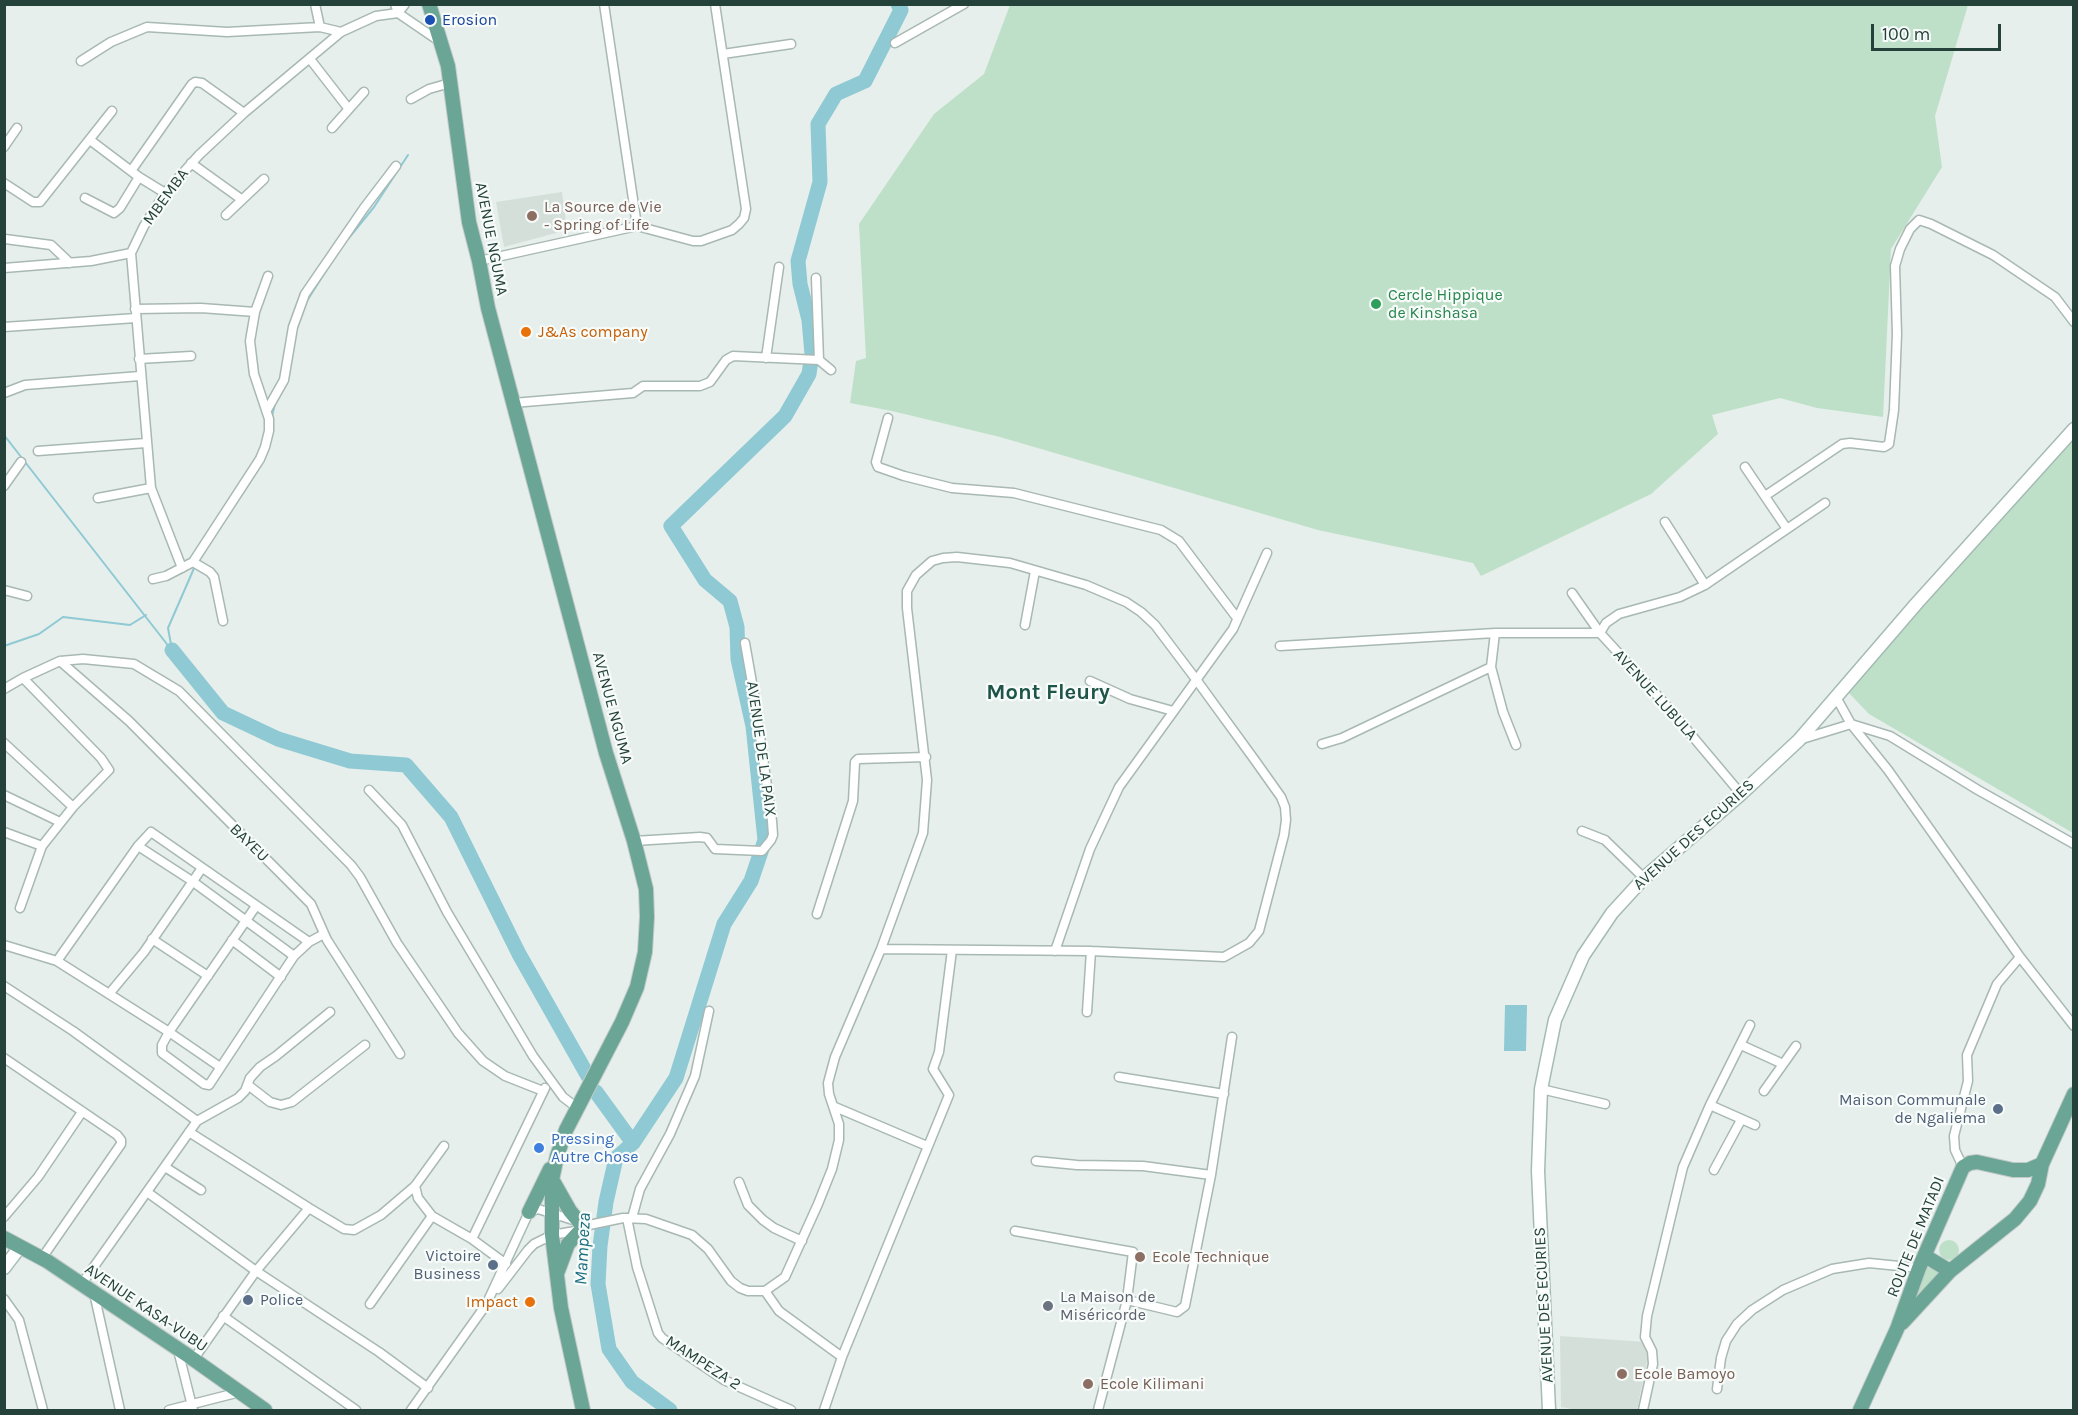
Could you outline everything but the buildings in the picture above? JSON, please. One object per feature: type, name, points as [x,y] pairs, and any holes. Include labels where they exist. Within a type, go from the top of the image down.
[{"type":"main road","name":"AVENUE NGUMA","points":[[429,4],[448,66],[469,222],[488,308],[606,753],[634,842],[646,890],[645,952],[637,987],[622,1022],[576,1107],[556,1156],[552,1180],[552,1235],[561,1308],[583,1410]]},
{"type":"main road","name":"ROUTE DE MATADI","points":[[1897,1329],[1950,1271],[2015,1220],[2030,1201],[2042,1164],[2073,1094]]},
{"type":"main road","points":[[529,1212],[556,1156]]},
{"type":"main road","name":"ROUTE DE MATADI","points":[[1860,1410],[1897,1329],[1945,1205],[1963,1167],[1977,1162],[2013,1170],[2028,1170],[2042,1164]]},
{"type":"main road","points":[[552,1180],[570,1211],[585,1227],[568,1244],[557,1276]]},
{"type":"main road","name":"AVENUE KASA-VUBU","points":[[4,1238],[42,1258],[265,1410]]},
{"type":"main road","points":[[1922,1262],[1950,1271]]},
{"type":"street","points":[[315,4],[320,27]]},
{"type":"street","points":[[405,4],[396,9],[439,41]]},
{"type":"street","points":[[604,4],[637,226]]},
{"type":"street","points":[[479,261],[637,226],[687,240],[701,241],[732,230],[744,218],[746,209],[716,4]]},
{"type":"street","points":[[895,43],[964,4]]},
{"type":"street","name":"MBEMBA","points":[[131,253],[150,216],[165,194],[191,163],[244,113],[341,32],[396,9]]},
{"type":"street","points":[[81,61],[111,42],[147,27],[222,32],[320,27],[341,32]]},
{"type":"street","points":[[723,54],[791,44]]},
{"type":"street","points":[[310,59],[348,108]]},
{"type":"street","points":[[85,198],[114,213],[120,208],[135,174],[192,84],[199,81],[244,113]]},
{"type":"street","points":[[411,99],[423,91],[450,83]]},
{"type":"street","points":[[332,128],[364,92]]},
{"type":"street","points":[[4,183],[37,203],[43,199],[111,111]]},
{"type":"street","points":[[4,147],[16,128]]},
{"type":"street","points":[[90,140],[165,194]]},
{"type":"street","points":[[191,163],[241,199]]},
{"type":"street","points":[[267,410],[284,380],[292,327],[304,294],[363,208],[396,166]]},
{"type":"street","points":[[226,215],[264,179]]},
{"type":"street","points":[[1765,496],[1842,444],[1884,447],[1889,444],[1894,410],[1897,334],[1895,266],[1910,229],[1919,220],[1993,255],[2055,297],[2073,322]]},
{"type":"street","points":[[4,239],[51,245],[70,263]]},
{"type":"street","points":[[4,268],[70,263],[131,253],[151,488],[182,568]]},
{"type":"street","points":[[766,358],[779,267]]},
{"type":"street","points":[[153,579],[166,576],[193,562],[260,459],[269,430],[267,410],[254,374],[250,341],[255,312],[268,276]]},
{"type":"street","points":[[816,278],[816,361]]},
{"type":"street","points":[[4,327],[201,308],[255,312]]},
{"type":"street","points":[[139,359],[191,356]]},
{"type":"street","points":[[513,403],[633,393],[643,386],[700,386],[714,378],[729,357],[816,361],[831,370]]},
{"type":"street","points":[[4,393],[26,385],[140,376]]},
{"type":"street","points":[[888,418],[876,462],[878,467],[952,488],[1014,493],[1161,530],[1179,541],[1237,618]]},
{"type":"street","name":"AVENUE DES ECURIES","points":[[1549,1410],[1538,1171],[1541,1089],[1555,1020],[1583,956],[1612,913],[1644,878],[1799,740],[1925,594],[2073,429]]},
{"type":"street","points":[[38,451],[146,442]]},
{"type":"street","points":[[4,486],[21,462]]},
{"type":"street","points":[[1745,467],[1787,529]]},
{"type":"street","points":[[98,498],[151,488]]},
{"type":"street","points":[[1280,646],[1495,633],[1600,633],[1606,623],[1619,614],[1680,597],[1705,585],[1825,502]]},
{"type":"street","points":[[1665,522],[1705,585]]},
{"type":"street","points":[[1055,951],[1090,849],[1119,787],[1195,678],[1233,629],[1267,553]]},
{"type":"street","points":[[411,1410],[528,1250],[552,1235],[626,1218],[658,1223],[692,1235],[708,1249],[731,1281],[740,1288],[748,1291],[765,1291],[785,1277],[832,1169],[839,1140],[839,1124],[829,1094],[828,1083],[832,1066],[881,950],[922,832],[926,806],[926,757],[907,608],[907,591],[910,582],[932,561],[957,557],[1010,563],[1086,585],[1126,602],[1155,625],[1254,759],[1281,797],[1285,807],[1284,835],[1259,931],[1249,943],[1224,957],[1091,951],[881,950]]},
{"type":"street","points":[[193,562],[214,577],[223,621]]},
{"type":"street","points":[[1025,625],[1035,570]]},
{"type":"street","points":[[4,590],[27,596]]},
{"type":"street","name":"AVENUE LUBULA","points":[[1572,593],[1600,633],[1667,706],[1741,794]]},
{"type":"street","points":[[1495,633],[1491,667],[1503,712],[1516,746]]},
{"type":"street","name":"AVENUE DE LA PAIX","points":[[634,842],[700,837],[707,838],[715,849],[760,851],[773,835],[745,643]]},
{"type":"street","points":[[4,689],[60,661],[82,659],[127,663],[141,667],[179,691],[351,865],[397,943],[458,1033],[483,1061],[505,1076],[543,1091]]},
{"type":"street","name":"BAYEU","points":[[60,661],[129,721],[306,898],[316,912],[324,934],[400,1054]]},
{"type":"street","points":[[1322,744],[1342,738],[1491,667]]},
{"type":"street","points":[[20,908],[42,846],[73,807],[109,771],[109,768],[23,678]]},
{"type":"street","points":[[1090,681],[1131,699],[1173,711]]},
{"type":"street","points":[[1836,697],[1851,724],[1888,771],[2020,957],[2073,1026]]},
{"type":"street","points":[[1799,740],[1851,724],[1890,736],[2073,844]]},
{"type":"street","points":[[4,743],[73,807]]},
{"type":"street","points":[[817,914],[853,801],[855,762],[858,759],[926,757]]},
{"type":"street","points":[[369,790],[402,825],[447,912],[549,1079],[563,1097],[576,1107]]},
{"type":"street","points":[[4,795],[60,822]]},
{"type":"street","points":[[1582,831],[1605,840],[1644,878]]},
{"type":"street","points":[[4,832],[42,846]]},
{"type":"street","points":[[57,961],[138,846],[151,832],[309,942]]},
{"type":"street","points":[[138,846],[192,881],[294,956]]},
{"type":"street","points":[[109,994],[152,939],[202,868]]},
{"type":"street","points":[[256,906],[162,1045],[162,1053],[204,1084],[209,1085],[294,956],[309,942],[324,934]]},
{"type":"street","points":[[152,939],[208,975]]},
{"type":"street","points":[[232,939],[281,977]]},
{"type":"street","points":[[4,945],[57,961],[220,1067]]},
{"type":"street","points":[[824,1410],[842,1357],[949,1095],[933,1070],[939,1052],[952,950]]},
{"type":"street","points":[[1086,1012],[1091,951]]},
{"type":"street","points":[[1963,1167],[1955,1150],[1954,1136],[1968,1086],[1967,1055],[1997,984],[2020,957]]},
{"type":"street","points":[[4,986],[73,1031],[197,1121]]},
{"type":"street","points":[[626,1218],[670,1134],[695,1076],[709,1011]]},
{"type":"street","points":[[81,1285],[197,1121],[238,1098],[260,1067],[330,1012]]},
{"type":"street","points":[[1643,1410],[1653,1364],[1652,1351],[1645,1337],[1647,1316],[1683,1167],[1710,1104],[1750,1025]]},
{"type":"street","points":[[1127,1300],[1177,1312],[1185,1306],[1211,1174],[1232,1037]]},
{"type":"street","points":[[248,1085],[270,1102],[281,1105],[292,1102],[365,1045]]},
{"type":"street","points":[[1740,1045],[1783,1064]]},
{"type":"street","points":[[1764,1091],[1796,1046]]},
{"type":"street","points":[[4,1058],[121,1140],[121,1144],[42,1258]]},
{"type":"street","points":[[1119,1077],[1224,1094]]},
{"type":"street","points":[[472,1239],[549,1079]]},
{"type":"street","points":[[1541,1089],[1605,1104]]},
{"type":"street","points":[[1710,1104],[1755,1125]]},
{"type":"street","points":[[835,1107],[927,1146]]},
{"type":"street","points":[[4,1217],[38,1177],[82,1112]]},
{"type":"street","points":[[1714,1170],[1741,1120]]},
{"type":"street","points":[[189,1132],[344,1229],[354,1230],[381,1215],[416,1186],[444,1146]]},
{"type":"street","points":[[1036,1161],[1077,1165],[1143,1166],[1211,1174]]},
{"type":"street","points":[[165,1167],[201,1190]]},
{"type":"street","points":[[739,1182],[748,1205],[763,1220],[774,1228],[802,1241]]},
{"type":"street","points":[[416,1186],[418,1198],[432,1216],[472,1239],[506,1264]]},
{"type":"street","points":[[147,1192],[256,1271],[379,1352],[428,1388]]},
{"type":"street","points":[[193,1360],[256,1271],[309,1208]]},
{"type":"street","points":[[486,1305],[529,1212],[538,1209],[585,1227]]},
{"type":"street","points":[[370,1304],[432,1216]]},
{"type":"street","name":"MAMPEZA 2","points":[[626,1218],[637,1267],[658,1333],[662,1338],[724,1380],[791,1410]]},
{"type":"street","points":[[1015,1230],[1133,1252],[1127,1300],[1098,1410]]},
{"type":"street","points":[[4,1268],[20,1247]]},
{"type":"street","points":[[1717,1389],[1726,1341],[1737,1324],[1752,1310],[1783,1290],[1832,1269],[1869,1263],[1922,1262]]},
{"type":"street","points":[[765,1291],[772,1305],[779,1311],[842,1357]]},
{"type":"street","points":[[94,1293],[120,1410]]},
{"type":"street","points":[[4,1299],[19,1320],[43,1410]]},
{"type":"street","points":[[223,1316],[356,1410]]},
{"type":"street","points":[[178,1350],[192,1408]]},
{"type":"street","points":[[169,1410],[192,1408],[240,1392]]},
{"type":"shaded area","name":"La Source de Vie - Spring of Life","points":[[562,192],[567,230],[504,247],[496,202]]},
{"type":"shaded area","points":[[1560,1336],[1645,1342],[1648,1356],[1637,1410],[1576,1410],[1561,1407]]},
{"type":"green space","name":"Cercle Hippique de Kinshasa","points":[[1010,5],[1968,5],[1935,116],[1942,167],[1891,249],[1883,417],[1817,408],[1780,398],[1712,415],[1718,434],[1651,494],[1481,576],[1473,563],[1318,530],[1000,437],[850,403],[856,361],[866,358],[859,224],[934,114],[984,74]]},
{"type":"green space","points":[[2073,437],[2073,833],[1869,714],[1849,693],[1865,668]]},
{"type":"green space","points":[[1949,1240],[1956,1243],[1959,1250],[1956,1257],[1949,1260],[1942,1257],[1939,1250],[1942,1243]]},
{"type":"green space","points":[[1932,1267],[1939,1270],[1941,1275],[1911,1299],[1924,1269]]},
{"type":"water","points":[[1505,1005],[1527,1005],[1526,1051],[1504,1051]]},
{"type":"waterway","name":"Mampeza","points":[[670,1410],[632,1382],[609,1349],[598,1284],[606,1202],[616,1158],[633,1143],[676,1078],[724,924],[751,881],[765,840],[753,726],[738,659],[737,627],[730,601],[705,580],[671,526],[785,416],[809,374],[812,354],[809,320],[800,284],[798,261],[820,182],[818,124],[836,94],[865,81],[901,10],[898,4]]},
{"type":"waterway","points":[[348,239],[374,207],[408,155]]},
{"type":"waterway","points":[[305,304],[329,266]]},
{"type":"waterway","points":[[272,416],[275,404]]},
{"type":"waterway","points":[[4,435],[170,648]]},
{"type":"waterway","points":[[243,493],[259,468]]},
{"type":"waterway","points":[[172,650],[168,628],[195,566]]},
{"type":"waterway","points":[[4,646],[39,634],[63,617],[130,625],[146,615]]},
{"type":"waterway","points":[[172,650],[223,713],[278,739],[350,761],[406,765],[451,817],[519,954],[588,1076]]},
{"type":"waterway","points":[[596,1092],[633,1143]]},
{"type":"place","name":"Erosion","points":[[430,20]]},
{"type":"place","name":"La Source de Vie - Spring of Life","points":[[532,216]]},
{"type":"place","name":"Cercle Hippique de Kinshasa","points":[[1376,304]]},
{"type":"place","name":"J&As company","points":[[526,332]]},
{"type":"place","name":"Maison Communale de Ngaliema","points":[[1998,1109]]},
{"type":"place","name":"Pressing Autre Chose","points":[[539,1148]]},
{"type":"place","name":"Ecole Technique","points":[[1140,1257]]},
{"type":"place","name":"Victoire Business","points":[[493,1265]]},
{"type":"place","name":"Police","points":[[248,1300]]},
{"type":"place","name":"Impact","points":[[530,1302]]},
{"type":"place","name":"La Maison de Miséricorde","points":[[1048,1306]]},
{"type":"place","name":"Ecole Bamoyo","points":[[1622,1374]]},
{"type":"place","name":"Ecole Kilimani","points":[[1088,1384]]},
{"type":"district","name":"Mont Fleury","points":[[1048,693]]}]
